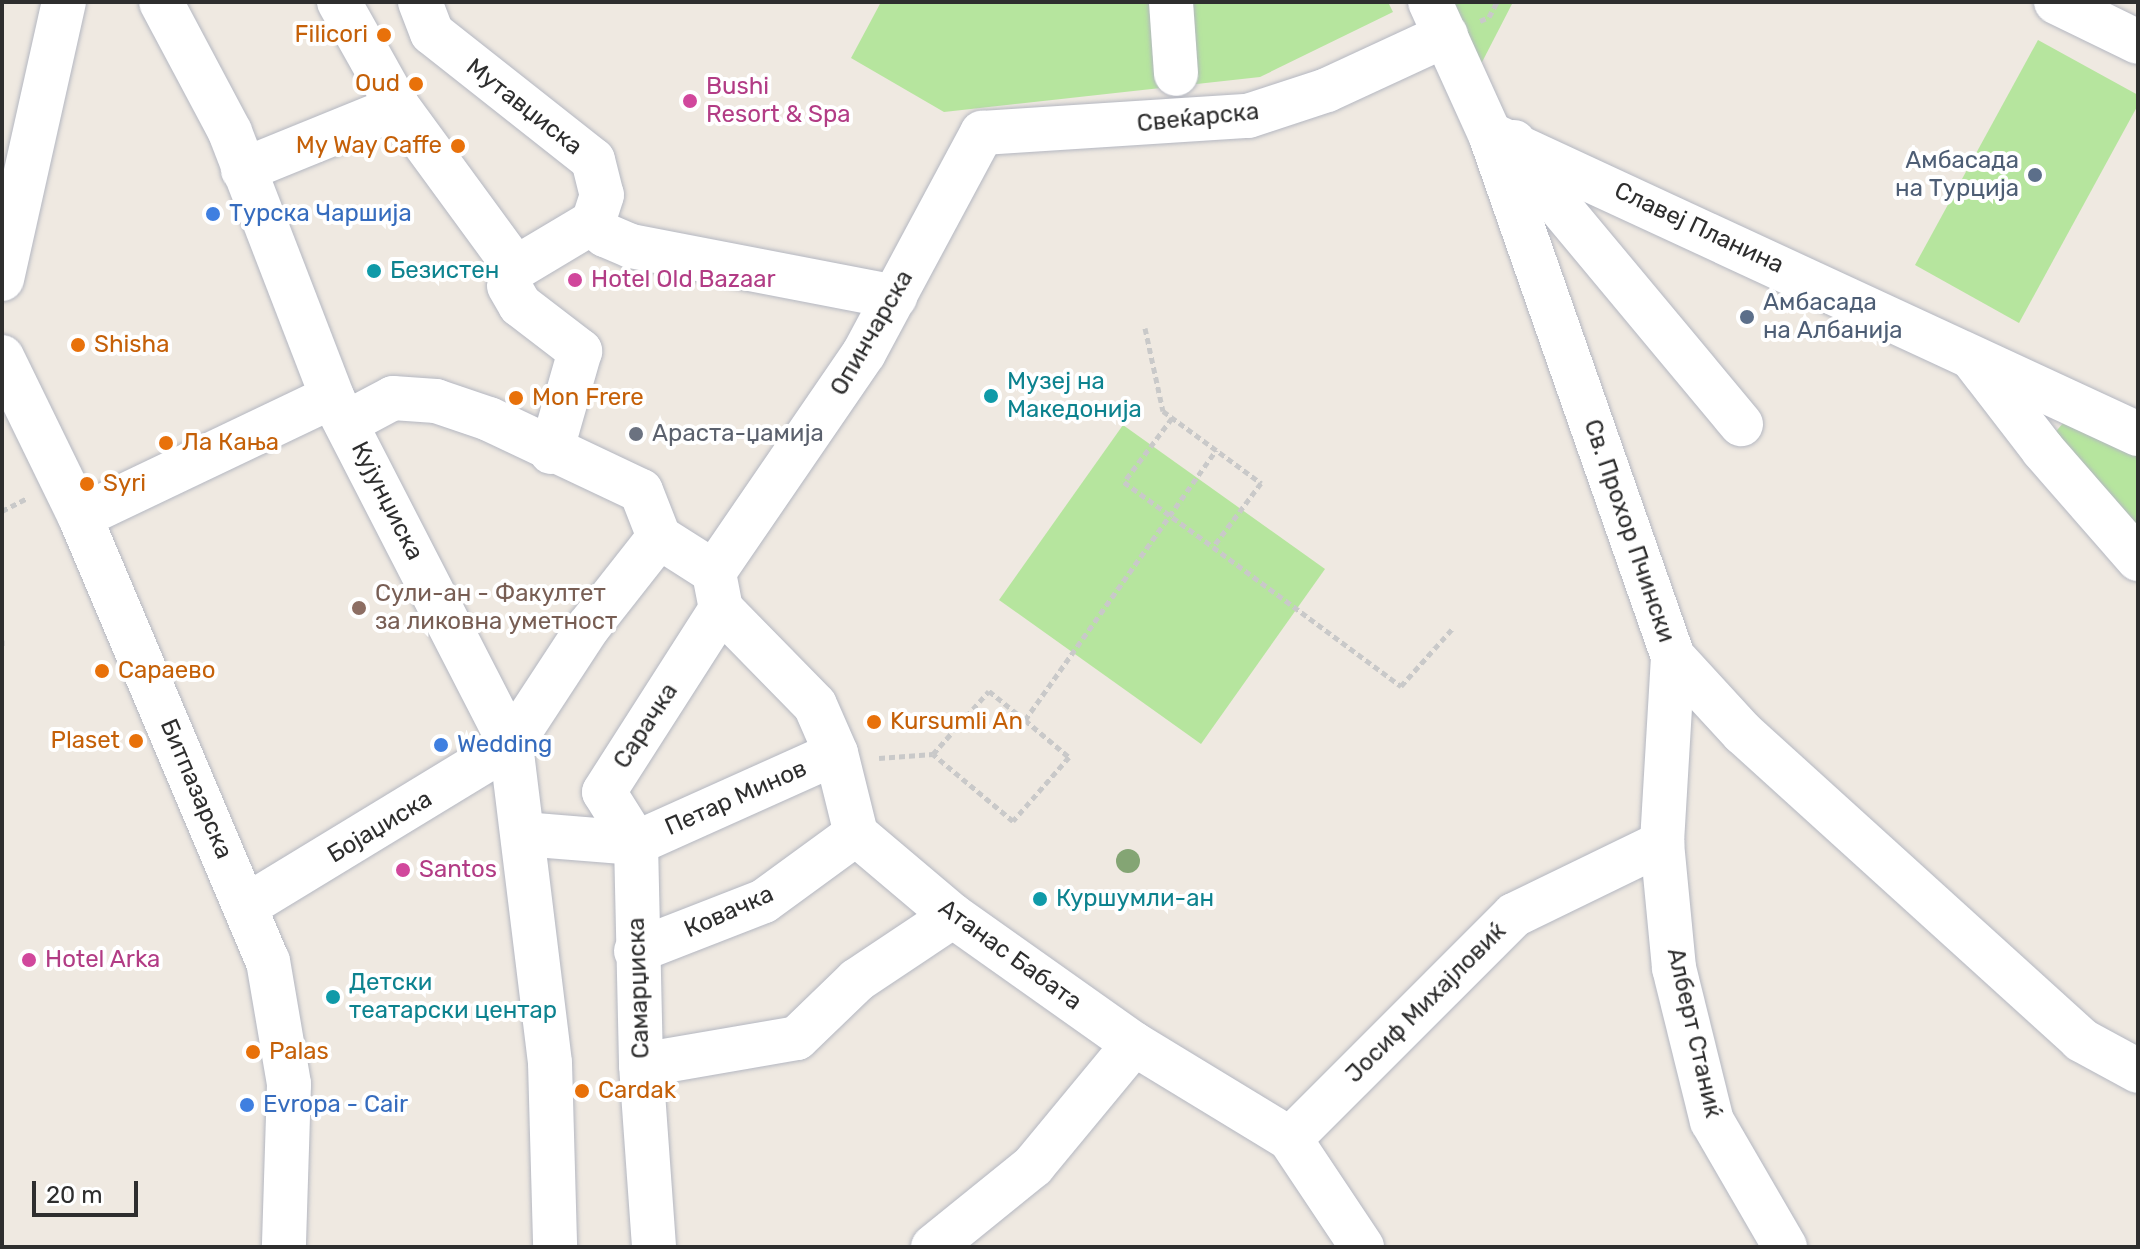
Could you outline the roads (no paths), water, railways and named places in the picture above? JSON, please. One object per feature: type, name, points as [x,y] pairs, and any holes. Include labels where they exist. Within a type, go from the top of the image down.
[{"type":"street","points":[[2,279],[64,2]]},
{"type":"street","name":"Кујунџиска","points":[[161,2],[230,132],[339,410],[511,745],[550,1063],[555,1247]]},
{"type":"street","points":[[339,2],[398,107],[516,268],[593,222],[605,235],[631,246],[895,297]]},
{"type":"street","points":[[1171,2],[1180,98]]},
{"type":"street","points":[[2056,2],[2138,42]]},
{"type":"street","points":[[376,63],[426,18]]},
{"type":"street","name":"Мутавџиска","points":[[426,18],[593,160],[602,195],[593,222]]},
{"type":"street","name":"Свеќарска","points":[[982,133],[1180,98],[1248,116],[1295,103],[1438,19]]},
{"type":"street","name":"Св. Прохор Пчински","points":[[1438,19],[1501,137],[1673,657],[1743,733],[2081,1040],[2138,1071]]},
{"type":"street","points":[[243,170],[398,107]]},
{"type":"street","name":"Опинчарска","points":[[717,591],[895,297],[982,133]]},
{"type":"street","points":[[1501,137],[1741,424]]},
{"type":"street","name":"Славеј Планина","points":[[1501,137],[1970,354],[2043,450],[2138,559]]},
{"type":"street","points":[[509,286],[520,305],[580,351],[551,452]]},
{"type":"street","points":[[1970,354],[2138,434]]},
{"type":"street","name":"Битпазарска","points":[[2,357],[80,517],[268,961],[287,1048],[284,1247]]},
{"type":"street","points":[[80,517],[339,410],[393,398],[436,401],[489,419],[551,452],[641,491],[659,537],[717,591],[815,705],[836,753],[856,834]]},
{"type":"street","points":[[511,745],[589,626],[659,537]]},
{"type":"street","name":"Сарачка","points":[[636,843],[604,792],[717,591]]},
{"type":"street","name":"Алберт Станиќ","points":[[1673,657],[1662,843],[1674,968],[1712,1121],[1785,1247]]},
{"type":"street","name":"Бојаџиска","points":[[246,906],[511,745]]},
{"type":"street","name":"Петар Минов","points":[[636,843],[836,753]]},
{"type":"street","name":"Атанас Бабата","points":[[856,834],[953,916],[1134,1044],[1290,1139],[1362,1247]]},
{"type":"street","name":"Ковачка","points":[[636,951],[764,901],[856,834]]},
{"type":"street","points":[[524,855],[636,843]]},
{"type":"street","name":"Самарџиска","points":[[636,843],[636,951],[641,1065],[654,1247]]},
{"type":"street","name":"Јосиф Михајловиќ","points":[[1290,1139],[1514,915],[1662,843]]},
{"type":"street","points":[[641,1065],[797,1038],[857,980],[953,916]]},
{"type":"street","points":[[933,1247],[1033,1166],[1134,1044]]},
{"type":"place","name":"Filicori","points":[[384,35]]},
{"type":"place","name":"Oud","points":[[416,84]]},
{"type":"place","name":"Bushi Resort & Spa","points":[[690,101]]},
{"type":"place","name":"My Way Caffe","points":[[458,146]]},
{"type":"place","name":"Амбасада на Турција","points":[[2035,175]]},
{"type":"place","name":"Турска Чаршија","points":[[213,214]]},
{"type":"place","name":"Безистен","points":[[374,271]]},
{"type":"place","name":"Hotel Old Bazaar","points":[[575,280]]},
{"type":"place","name":"Амбасада на Албанија","points":[[1747,317]]},
{"type":"place","name":"Shisha","points":[[78,345]]},
{"type":"place","name":"Музеј на Македонија","points":[[991,396]]},
{"type":"place","name":"Mon Frere","points":[[516,398]]},
{"type":"place","name":"Араста-џамија","points":[[636,434]]},
{"type":"place","name":"Ла Кања","points":[[166,443]]},
{"type":"place","name":"Syri","points":[[87,484]]},
{"type":"place","name":"Сули-ан - Факултет за ликовна уметност","points":[[359,608]]},
{"type":"place","name":"Сараево","points":[[102,671]]},
{"type":"place","name":"Kursumli An","points":[[874,722]]},
{"type":"place","name":"Plaset","points":[[136,741]]},
{"type":"place","name":"Wedding","points":[[441,745]]},
{"type":"place","name":"Santos","points":[[403,870]]},
{"type":"place","name":"Куршумли-ан","points":[[1040,899]]},
{"type":"place","name":"Hotel Arka","points":[[29,960]]},
{"type":"place","name":"Детски театарски центар","points":[[333,997]]},
{"type":"place","name":"Palas","points":[[253,1052]]},
{"type":"place","name":"Cardak","points":[[582,1091]]},
{"type":"place","name":"Evropa - Cair","points":[[247,1105]]}]
